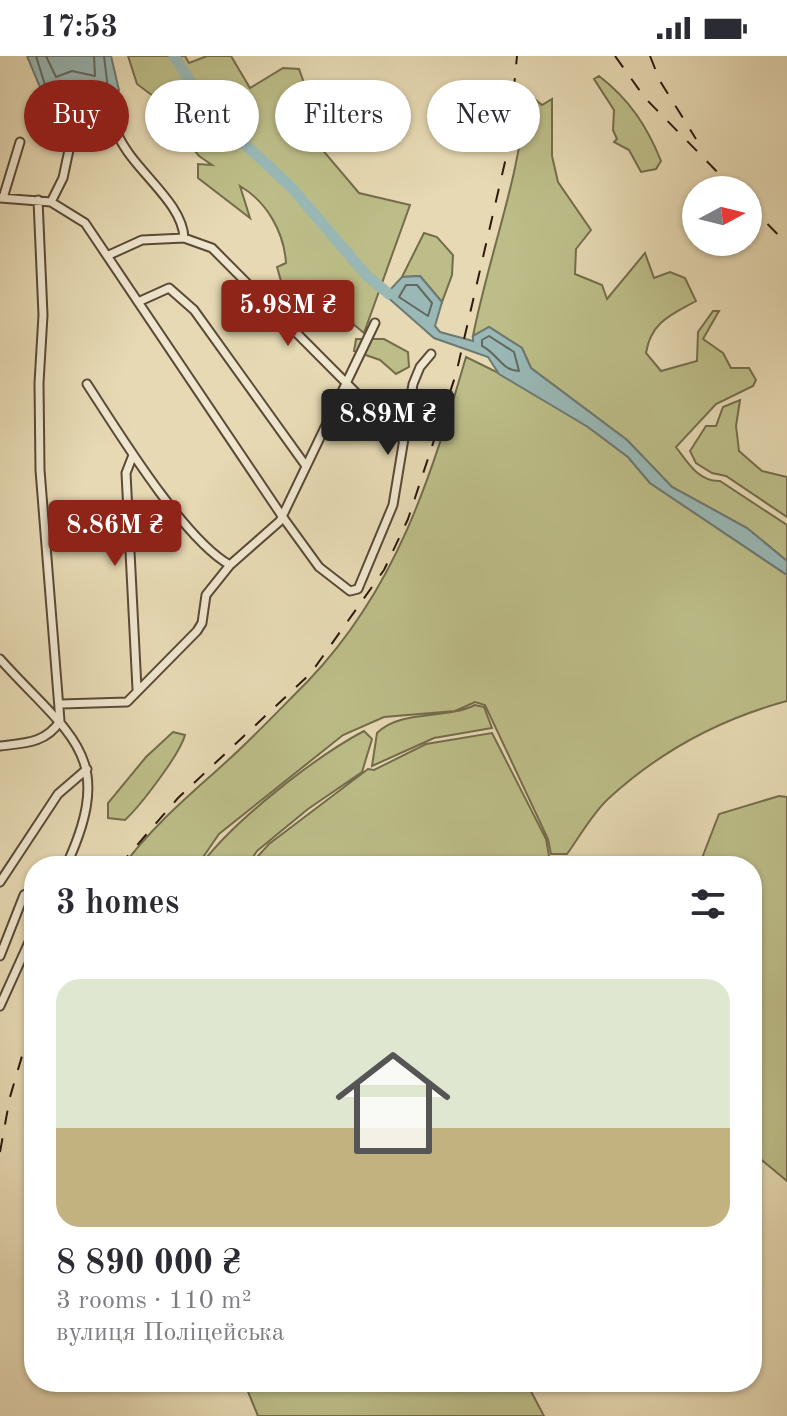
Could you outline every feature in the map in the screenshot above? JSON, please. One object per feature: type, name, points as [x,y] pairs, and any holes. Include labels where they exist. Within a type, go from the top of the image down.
[{"type":"street","points":[[20,142],[2,198],[51,202],[85,223],[282,516],[319,567],[339,579],[350,591],[358,589],[370,565],[396,495],[413,384],[431,354]]},
{"type":"street","points":[[51,202],[63,178],[69,152]]},
{"type":"street","points":[[126,152],[176,212],[183,224],[184,238]]},
{"type":"street","points":[[0,746],[43,738],[52,734],[60,721],[40,470],[39,383],[43,315],[38,200]]},
{"type":"street","points":[[109,255],[142,240],[184,238],[212,248],[403,440]]},
{"type":"street","points":[[138,302],[169,288],[175,290],[194,310],[306,466]]},
{"type":"street","points":[[61,704],[117,705],[127,702],[197,631],[202,623],[206,595],[230,565],[259,541],[282,516],[375,323]]},
{"type":"street","points":[[87,384],[133,455],[190,529],[211,552],[230,565]]},
{"type":"street","points":[[133,455],[126,473],[137,689]]},
{"type":"street","points":[[0,659],[76,740],[87,769],[87,807],[70,856]]},
{"type":"street","points":[[0,882],[58,794],[87,769]]},
{"type":"street","points":[[0,956],[24,895]]},
{"type":"street","points":[[0,1006],[3,992],[24,951]]},
{"type":"green space","points":[[128,56],[185,56],[189,63],[207,56],[231,56],[245,80],[145,80],[145,90],[137,84]]},
{"type":"green space","points":[[283,68],[299,69],[303,80],[275,80],[275,152],[324,152],[359,193],[410,205],[364,333],[340,313],[317,310],[283,288],[277,267],[286,263],[285,251],[278,229],[266,209],[240,186],[250,218],[198,178],[198,164],[212,165],[196,152],[259,152],[259,83]]},
{"type":"green space","points":[[599,76],[628,104],[650,136],[661,161],[656,169],[641,172],[629,150],[614,142],[617,139],[613,130],[614,110],[594,79]]},
{"type":"green space","points":[[552,99],[552,156],[558,182],[591,230],[576,249],[575,274],[602,285],[607,299],[645,253],[654,278],[670,272],[685,278],[696,301],[657,327],[646,353],[661,371],[697,361],[698,332],[713,311],[719,311],[703,339],[723,353],[731,368],[749,368],[756,380],[753,386],[716,404],[676,447],[700,475],[720,481],[787,525],[787,561],[747,528],[672,487],[627,440],[531,368],[522,348],[489,327],[473,336],[518,154],[540,152],[540,103]]},
{"type":"green space","points":[[424,233],[437,237],[453,255],[452,275],[442,302],[420,276],[402,277]]},
{"type":"green space","points":[[356,339],[384,339],[408,352],[409,367],[396,374],[380,360],[354,351]]},
{"type":"green space","points":[[466,357],[517,382],[588,427],[628,457],[650,483],[787,575],[787,701],[714,728],[648,766],[602,805],[567,854],[551,854],[548,839],[485,705],[475,702],[455,711],[384,717],[343,735],[219,834],[204,856],[130,856],[159,824],[247,743],[339,645],[388,569],[424,488]]},
{"type":"green space","points":[[740,400],[736,426],[739,451],[762,471],[787,477],[787,517],[726,476],[712,473],[696,463],[690,451],[706,426],[716,426],[723,407]]},
{"type":"green space","points":[[475,705],[484,707],[492,728],[434,738],[372,766],[377,733],[387,726]]},
{"type":"green space","points":[[364,731],[372,739],[362,772],[308,809],[254,856],[208,856],[253,810],[344,742]]},
{"type":"green space","points":[[173,732],[185,735],[150,792],[125,820],[108,818],[108,803],[146,757]]},
{"type":"green space","points":[[492,733],[546,839],[549,856],[258,856],[269,844],[368,769],[374,770],[426,744]]},
{"type":"green space","points":[[779,796],[787,797],[787,1181],[762,1160],[762,856],[703,856],[719,814]]},
{"type":"green space","points":[[248,1392],[531,1392],[544,1416],[258,1416]]},
{"type":"water","points":[[27,56],[111,56],[117,80],[37,80]]},
{"type":"water","points":[[420,276],[442,302],[435,326],[440,332],[473,341],[473,336],[489,327],[522,348],[531,368],[627,440],[672,487],[747,528],[787,561],[787,575],[650,483],[628,457],[588,427],[499,374],[488,357],[434,338],[377,288],[378,284],[390,290],[402,277]]},
{"type":"waterway","points":[[174,56],[190,81],[233,133],[292,188],[367,276],[389,294]]},
{"type":"railway","points":[[128,856],[178,798],[311,673],[384,570],[408,519],[456,374],[508,149],[517,56]]},
{"type":"railway","points":[[615,56],[645,98],[721,176]]},
{"type":"railway","points":[[650,56],[660,81],[696,139]]},
{"type":"railway","points":[[762,218],[787,244]]},
{"type":"railway","points":[[0,1152],[10,1097],[24,1049]]}]
